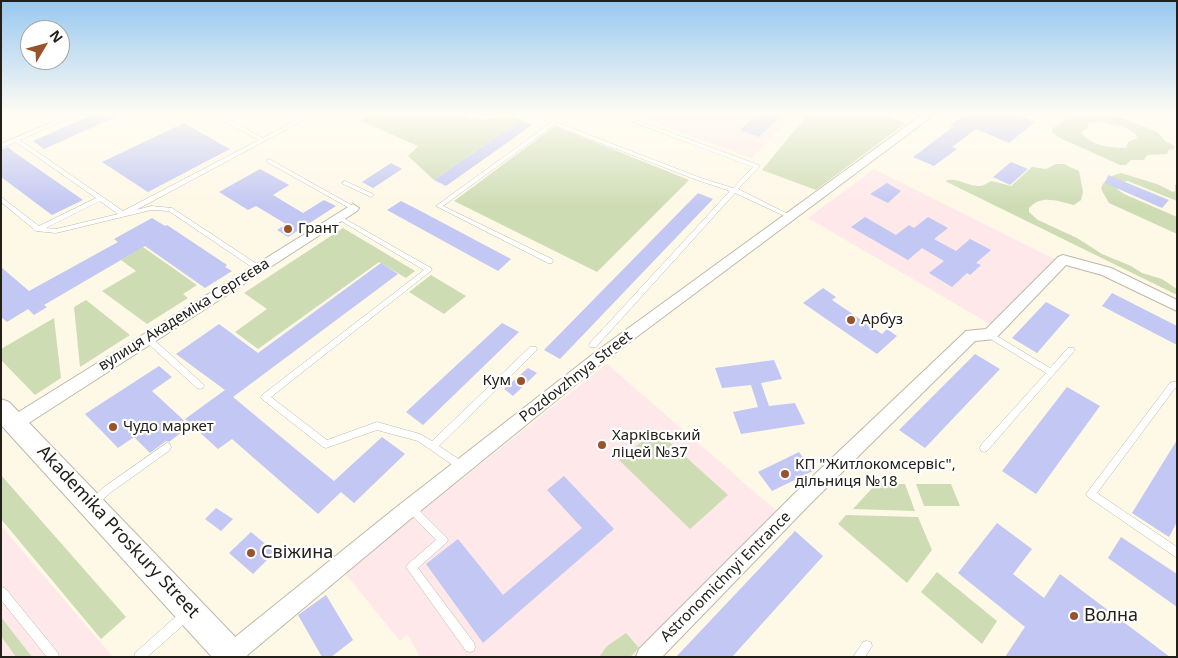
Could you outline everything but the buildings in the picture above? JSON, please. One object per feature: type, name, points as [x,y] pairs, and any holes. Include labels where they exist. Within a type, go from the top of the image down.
[{"type":"street","name":"Pozdovzhnya Street","points":[[233,655],[410,508],[602,355],[889,145]]},
{"type":"street","name":"вулиця Академіка Сергєєва","points":[[8,416],[147,338],[353,208]]},
{"type":"street","points":[[990,335],[1063,260],[1106,271],[1177,306]]},
{"type":"street","name":"Astronomichnyi Entrance","points":[[647,657],[803,498],[971,335],[990,335]]},
{"type":"street","name":"Akademika Proskury Street","points":[[8,416],[233,655]]},
{"type":"lane","points":[[24,145],[123,214]]},
{"type":"lane","points":[[123,214],[254,145]]},
{"type":"lane","points":[[523,145],[440,206],[550,261]]},
{"type":"lane","points":[[610,145],[699,179],[734,190],[791,217]]},
{"type":"lane","points":[[593,345],[757,166],[699,145]]},
{"type":"lane","points":[[269,161],[353,208]]},
{"type":"lane","points":[[345,183],[370,195]]},
{"type":"lane","points":[[38,229],[101,198]]},
{"type":"lane","points":[[1,199],[38,229],[56,231],[151,208],[170,209],[258,268]]},
{"type":"lane","points":[[338,218],[429,270],[265,397],[326,444],[377,426],[420,438],[457,463],[461,469]]},
{"type":"lane","points":[[990,335],[1051,372]]},
{"type":"lane","points":[[147,338],[200,386]]},
{"type":"lane","points":[[433,446],[533,349]]},
{"type":"lane","points":[[984,448],[1072,350]]},
{"type":"lane","points":[[1177,385],[1173,384],[1091,494],[1177,553]]},
{"type":"lane","points":[[92,505],[107,490],[168,447]]},
{"type":"lane","points":[[410,508],[443,540],[411,567],[470,647]]},
{"type":"lane","points":[[1,592],[54,657]]},
{"type":"lane","points":[[139,657],[191,611]]},
{"type":"lane","points":[[858,657],[867,646]]},
{"type":"shaded area","points":[[715,145],[765,145],[752,158]]},
{"type":"shaded area","points":[[874,169],[1056,260],[990,324],[808,218]]},
{"type":"shaded area","name":"Харківський ліцей №37","points":[[607,364],[780,514],[637,657],[420,657],[407,634],[400,641],[344,572]]},
{"type":"shaded area","points":[[1,526],[113,657],[1,657]]},
{"type":"green space","points":[[415,145],[485,145],[434,180],[408,156],[418,146]]},
{"type":"green space","points":[[530,145],[601,145],[689,180],[597,272],[454,201]]},
{"type":"green space","points":[[783,145],[877,145],[816,190],[762,170]]},
{"type":"green space","points":[[1075,145],[1102,145],[1126,148],[1127,145],[1175,146],[1167,154],[1147,155],[1144,160],[1131,160],[1126,165],[1120,165]]},
{"type":"green space","points":[[1056,164],[1064,164],[1079,171],[1083,192],[1081,200],[1074,205],[1050,200],[1039,201],[1029,208],[1029,212],[1038,220],[1077,238],[1102,254],[1131,266],[1142,273],[1162,279],[1177,289],[1177,295],[945,181],[954,180],[981,186],[992,181],[1011,186],[1032,167],[1046,169]]},
{"type":"green space","points":[[1121,173],[1157,184],[1173,192],[1177,184],[1177,201],[1128,181],[1121,182],[1117,189],[1124,194],[1177,217],[1177,234],[1109,203],[1101,189],[1102,186],[1108,178]]},
{"type":"green space","points":[[343,228],[415,271],[406,278],[379,262],[258,349],[235,332],[267,309],[244,293]]},
{"type":"green space","points":[[143,247],[197,285],[183,294],[188,298],[147,324],[102,291],[136,271],[121,260]]},
{"type":"green space","points":[[431,275],[466,296],[444,314],[409,292]]},
{"type":"green space","points":[[86,300],[130,335],[80,367],[74,307]]},
{"type":"green space","points":[[54,318],[61,378],[35,395],[1,360],[1,349]]},
{"type":"green space","points":[[656,430],[728,495],[690,529],[619,460]]},
{"type":"green space","points":[[1,475],[126,617],[101,639],[1,519]]},
{"type":"green space","points":[[876,484],[905,484],[915,511],[853,509]]},
{"type":"green space","points":[[916,484],[951,484],[960,506],[924,506]]},
{"type":"green space","points":[[846,515],[918,517],[932,550],[907,583],[838,524]]},
{"type":"green space","points":[[937,572],[997,621],[982,644],[921,592]]},
{"type":"green space","points":[[1,617],[32,657],[16,657],[1,636]]},
{"type":"green space","points":[[626,633],[639,648],[630,657],[599,657],[607,646]]},
{"type":"place","name":"Грант","points":[[288,229]]},
{"type":"place","name":"Арбуз","points":[[851,320]]},
{"type":"place","name":"Кум","points":[[521,381]]},
{"type":"place","name":"Чудо маркет","points":[[113,427]]},
{"type":"place","name":"Харківський ліцей №37","points":[[602,445]]},
{"type":"place","name":"КП \"Житлокомсервіс\", дільниця №18","points":[[785,474]]},
{"type":"place","name":"Свіжина","points":[[251,553]]},
{"type":"place","name":"Волна","points":[[1074,616]]}]
